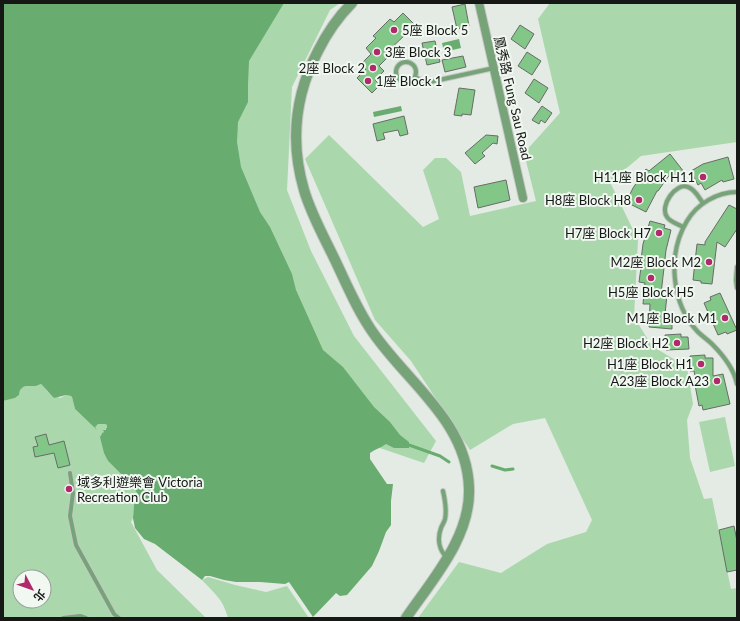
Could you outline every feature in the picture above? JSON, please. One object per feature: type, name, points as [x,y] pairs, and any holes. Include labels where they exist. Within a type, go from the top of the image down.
[{"type":"street","points":[[352,3],[339,17],[323,41],[312,62],[302,91],[298,111],[297,151],[304,191],[314,217],[366,322],[378,340],[443,417],[456,436],[468,473],[468,504],[462,527],[456,542],[447,558],[406,618]]},
{"type":"street","name":"鳳秀路 Fung Sau Road","points":[[479,3],[523,198]]},
{"type":"lane","points":[[404,61],[412,63],[417,69],[415,77],[409,82],[401,81],[396,74],[397,66],[404,61]]},
{"type":"lane","points":[[415,77],[420,80],[430,82],[494,68]]},
{"type":"lane","points":[[683,227],[669,219],[665,213],[665,206],[671,196],[680,187],[689,187],[703,204]]},
{"type":"lane","points":[[737,192],[720,194],[695,210],[683,227],[676,249],[674,272],[676,288],[681,304],[688,318],[697,331],[711,343],[726,360],[737,384]]},
{"type":"lane","points":[[737,267],[737,288]]},
{"type":"lane","points":[[70,473],[73,492],[70,516],[76,545],[114,614],[118,618]]},
{"type":"lane","points":[[443,491],[445,519],[439,542],[441,551],[447,558]]},
{"type":"lane","points":[[63,618],[80,616],[86,618]]},
{"type":"shaded area","points":[[3,3],[284,3],[249,61],[248,102],[238,122],[237,142],[241,167],[260,212],[270,227],[292,274],[296,290],[323,350],[343,367],[374,407],[390,422],[400,435],[409,442],[409,448],[394,448],[386,444],[370,453],[370,459],[387,484],[393,484],[391,525],[386,532],[372,566],[347,595],[340,596],[336,593],[313,617],[289,582],[285,584],[236,582],[210,576],[205,576],[202,580],[155,544],[144,539],[135,528],[133,518],[137,493],[133,486],[108,461],[104,453],[100,437],[104,432],[103,430],[106,430],[107,425],[98,424],[95,427],[97,430],[75,409],[71,396],[66,395],[54,398],[41,384],[23,387],[20,390],[19,395],[15,398],[3,401]]},
{"type":"shaded area","points":[[265,3],[340,3],[330,10],[292,87],[287,190],[311,251],[354,336],[436,441],[424,463],[371,445],[345,409],[223,152]]},
{"type":"shaded area","points":[[550,3],[737,3],[737,142],[641,156],[610,182],[638,240],[634,317],[652,346],[687,367],[693,404],[687,420],[690,458],[704,499],[712,498],[731,589],[737,588],[737,618],[418,618],[459,562],[501,573],[547,544],[586,532],[592,520],[545,418],[513,424],[470,450],[411,361],[375,320],[305,159],[329,135],[423,227],[439,219],[423,170],[435,158],[446,158],[461,172],[470,216],[536,201],[524,153],[560,113],[538,19]]},
{"type":"shaded area","points":[[459,39],[461,48],[444,52],[442,43]]},
{"type":"shaded area","points":[[401,106],[402,111],[374,117],[373,112]]},
{"type":"shaded area","name":"域多利遊樂會 Victoria Recreation Club","points":[[41,384],[48,392],[60,398],[66,395],[71,396],[75,409],[95,428],[97,424],[107,425],[107,428],[102,434],[108,461],[133,486],[137,493],[131,522],[157,570],[206,618],[3,618],[3,401],[15,398],[19,395],[22,387],[36,386]]},
{"type":"shaded area","points":[[725,417],[735,466],[710,472],[699,422]]},
{"type":"shaded area","points":[[208,577],[266,592],[287,586],[309,618],[228,618],[221,601],[202,580]]},
{"type":"building","points":[[465,4],[469,26],[457,29],[452,7]]},
{"type":"building","points":[[403,13],[418,28],[412,35],[407,33],[386,53],[389,56],[379,66],[384,71],[375,80],[380,85],[372,93],[357,78],[366,69],[361,64],[371,54],[366,48],[376,38],[373,36],[390,19],[394,22]]},
{"type":"building","points":[[520,25],[534,34],[525,49],[511,39]]},
{"type":"building","points":[[435,41],[440,62],[427,65],[422,43]]},
{"type":"building","points":[[527,52],[541,61],[532,75],[518,66]]},
{"type":"building","points":[[463,56],[466,67],[445,72],[442,60]]},
{"type":"building","points":[[534,79],[548,88],[539,103],[525,93]]},
{"type":"building","points":[[459,88],[475,90],[471,115],[454,115]]},
{"type":"building","points":[[542,106],[552,113],[545,123],[541,120],[539,124],[532,120]]},
{"type":"building","points":[[404,116],[408,134],[400,136],[398,130],[383,133],[385,139],[377,141],[373,124]]},
{"type":"building","points":[[486,135],[498,136],[497,144],[493,143],[482,153],[485,156],[475,164],[465,153]]},
{"type":"building","points":[[670,154],[684,172],[675,180],[670,174],[657,191],[646,212],[626,202],[633,188],[646,169],[649,171]]},
{"type":"building","points":[[728,157],[734,179],[723,182],[722,180],[705,190],[701,183],[698,185],[691,171],[703,164]]},
{"type":"building","points":[[506,180],[510,200],[478,208],[474,187]]},
{"type":"building","points":[[729,205],[737,209],[737,229],[725,247],[717,242],[712,284],[701,283],[701,281],[693,280],[697,244],[705,245],[705,242]]},
{"type":"building","points":[[650,221],[665,225],[664,228],[671,230],[666,250],[661,294],[667,295],[665,317],[672,317],[672,329],[649,327],[650,304],[643,304],[645,283],[639,282],[643,244]]},
{"type":"building","name":"M1座 Block M1","points":[[720,293],[737,330],[727,334],[726,332],[718,335],[704,303],[711,300],[710,297]]},
{"type":"building","name":"H2座 Block H2","points":[[681,334],[681,337],[688,337],[689,349],[666,350],[665,335]]},
{"type":"building","points":[[705,355],[705,358],[713,358],[713,376],[723,374],[730,404],[703,410],[702,405],[699,406],[694,371],[690,371],[690,356]]},
{"type":"building","points":[[46,434],[49,445],[64,441],[70,465],[58,468],[54,453],[35,457],[33,447],[38,446],[35,437]]},
{"type":"building","points":[[734,526],[737,541],[737,570],[727,572],[719,530]]},
{"type":"waterway","points":[[409,445],[440,456],[449,462]]},
{"type":"waterway","points":[[492,466],[505,470],[513,469]]},
{"type":"place","name":"5座 Block 5","points":[[394,30]]},
{"type":"place","name":"3座 Block 3","points":[[377,52]]},
{"type":"place","name":"2座 Block 2","points":[[373,68]]},
{"type":"place","name":"1座 Block 1","points":[[368,81]]},
{"type":"place","name":"H11座 Block H11","points":[[703,177]]},
{"type":"place","name":"H8座 Block H8","points":[[639,200]]},
{"type":"place","name":"H7座 Block H7","points":[[659,233]]},
{"type":"place","name":"M2座 Block M2","points":[[709,262]]},
{"type":"place","name":"H5座 Block H5","points":[[651,278]]},
{"type":"place","name":"M1座 Block M1","points":[[725,318]]},
{"type":"place","name":"H2座 Block H2","points":[[677,343]]},
{"type":"place","name":"H1座 Block H1","points":[[701,364]]},
{"type":"place","name":"A23座 Block A23","points":[[717,381]]},
{"type":"place","name":"域多利遊樂會 Victoria Recreation Club","points":[[69,489]]}]
